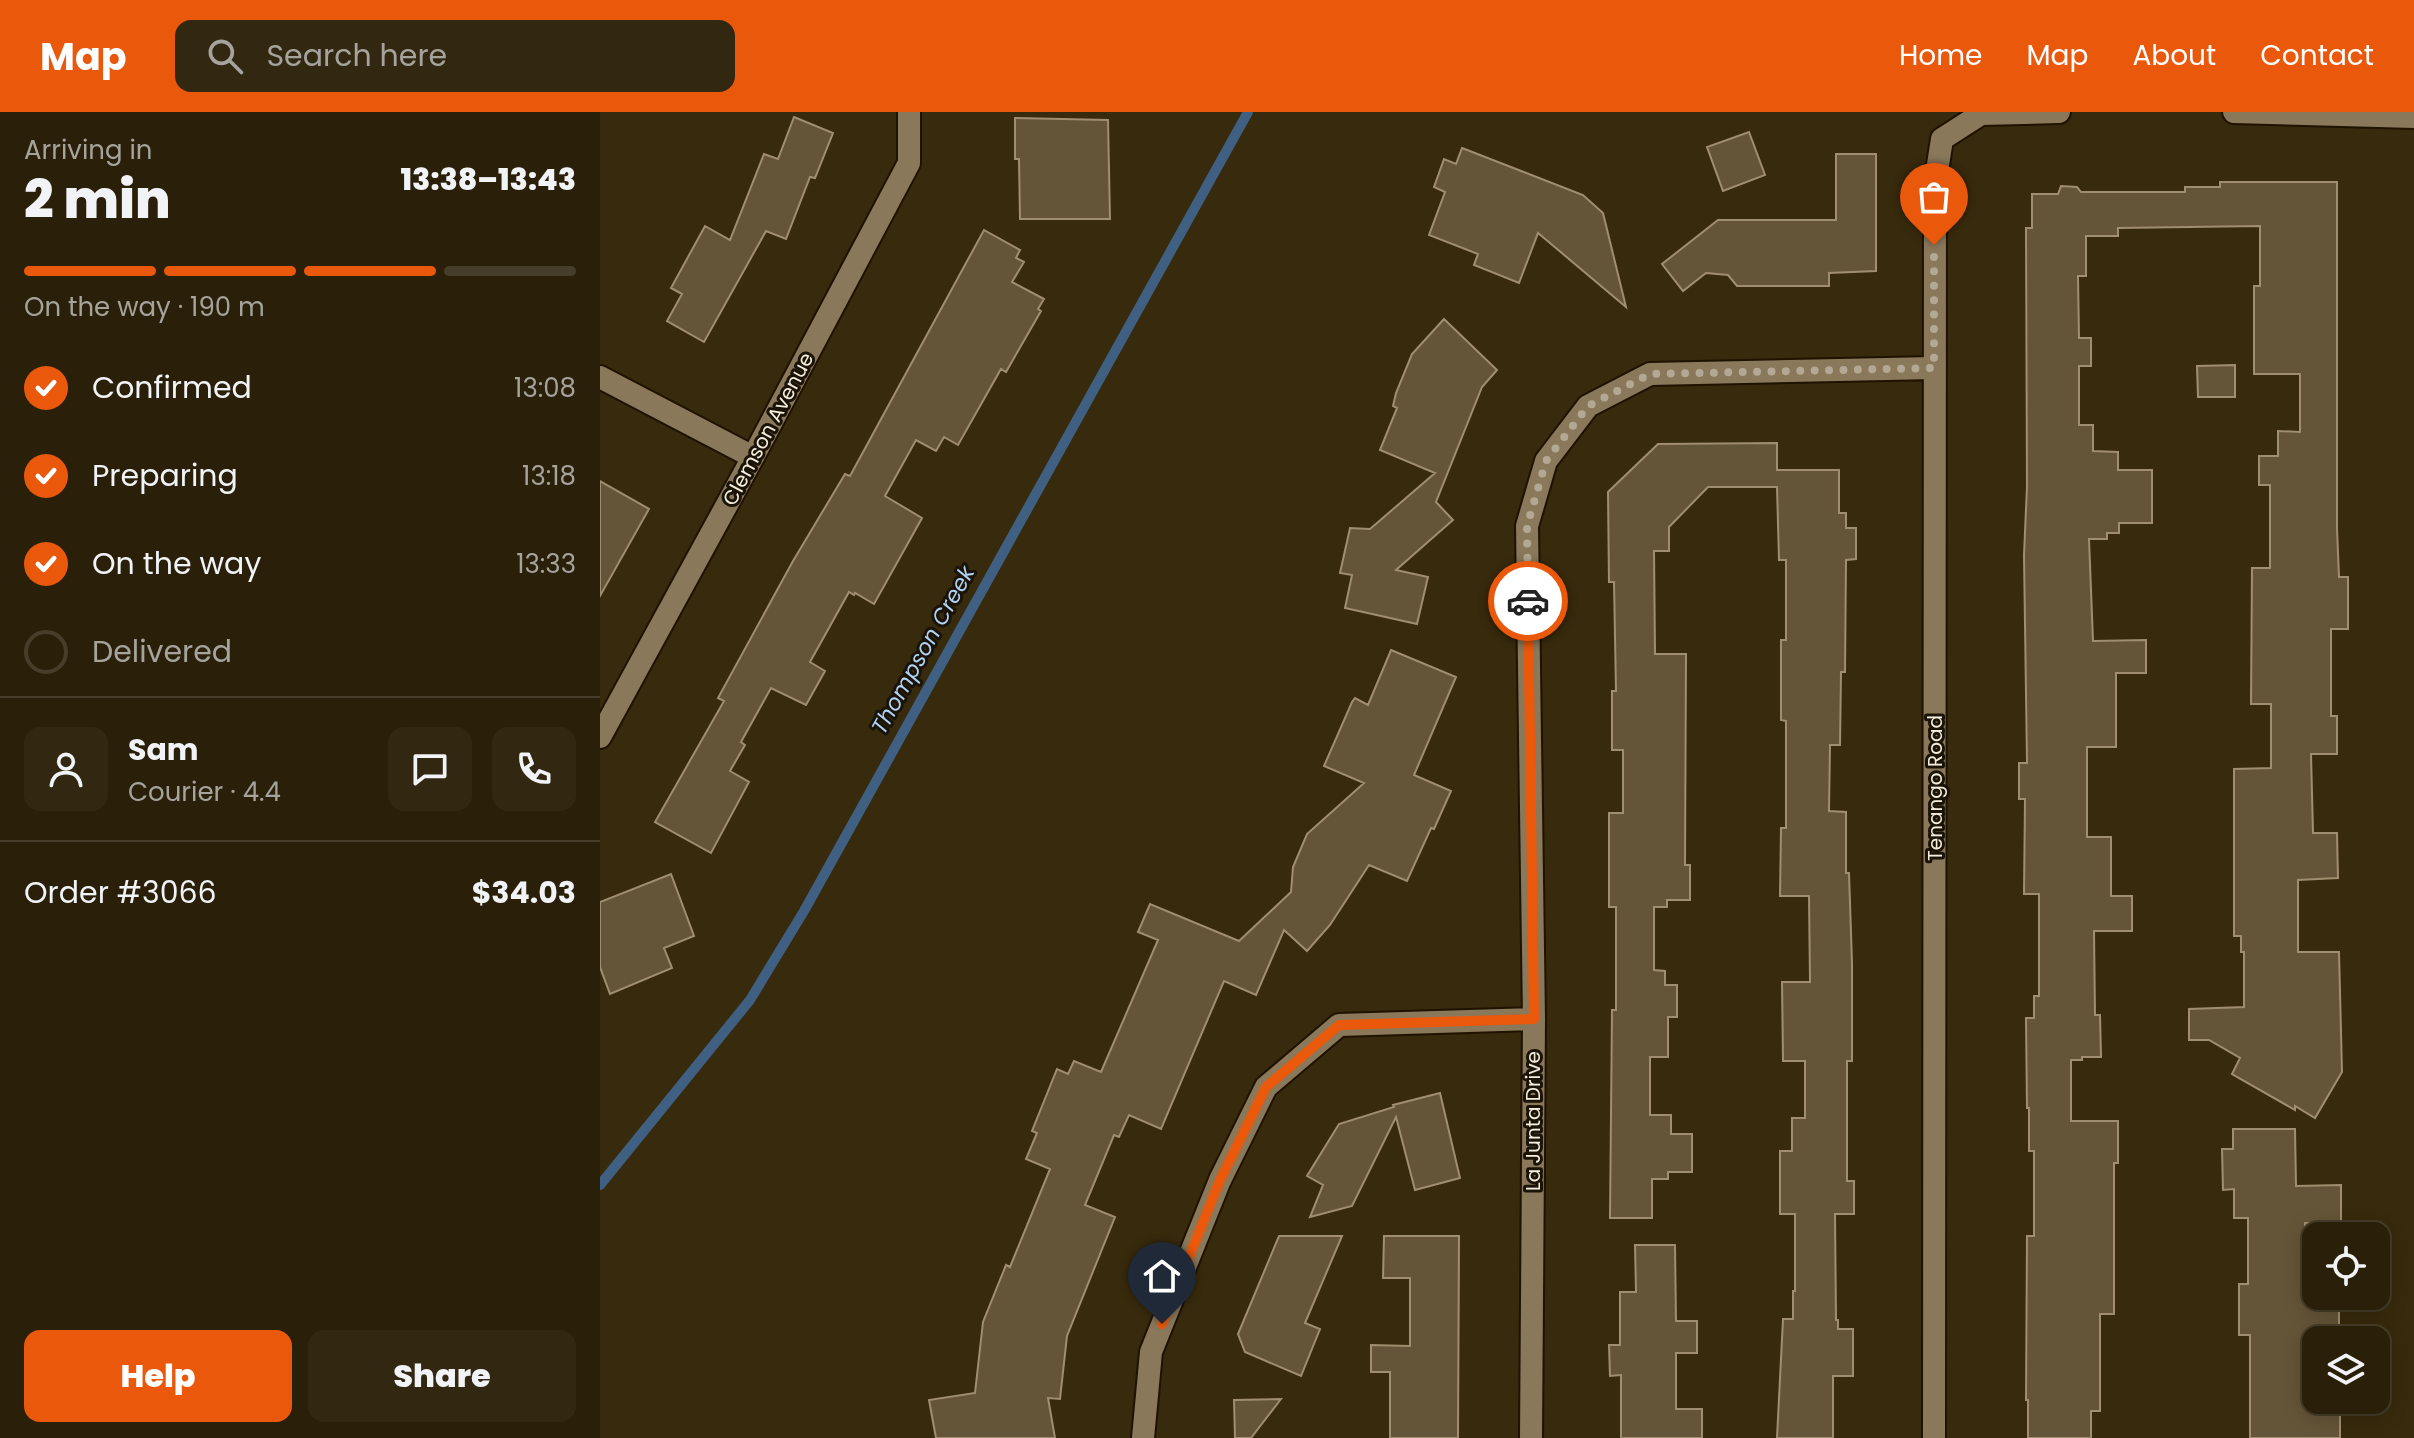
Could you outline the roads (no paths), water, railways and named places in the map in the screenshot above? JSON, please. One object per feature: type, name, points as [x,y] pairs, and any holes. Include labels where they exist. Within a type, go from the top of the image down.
[{"type":"street","name":"Clemson Avenue","points":[[600,737],[909,163],[909,112]]},
{"type":"street","name":"Tenango Road","points":[[1934,1438],[1935,184],[1942,139],[1981,114],[2059,112]]},
{"type":"street","points":[[2234,112],[2414,117]]},
{"type":"street","name":"La Junta Drive","points":[[1531,1438],[1534,1019],[1527,526],[1546,461],[1588,406],[1650,374],[1934,368]]},
{"type":"street","points":[[600,377],[753,457]]},
{"type":"street","points":[[1143,1438],[1151,1352],[1220,1180],[1266,1087],[1339,1025],[1534,1019]]},
{"type":"waterway","name":"Thompson Creek","points":[[600,1185],[750,1000],[804,911],[1248,112]]}]
